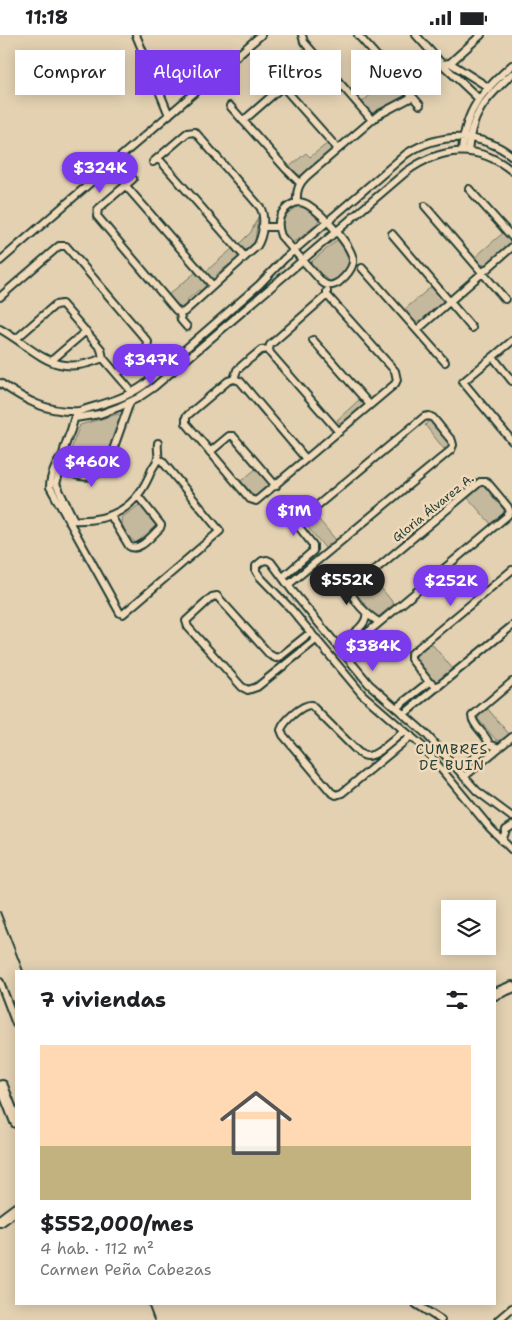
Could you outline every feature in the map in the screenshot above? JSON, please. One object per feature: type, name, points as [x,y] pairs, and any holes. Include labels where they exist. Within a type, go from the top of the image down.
[{"type":"main road","points":[[496,994],[512,987]]},
{"type":"main road","points":[[1,1085],[15,1120]]},
{"type":"main road","points":[[0,1221],[15,1210]]},
{"type":"street","points":[[136,35],[169,115]]},
{"type":"street","points":[[0,261],[261,35]]},
{"type":"street","points":[[302,35],[303,41],[372,120]]},
{"type":"street","points":[[358,35],[420,105]]},
{"type":"street","points":[[442,64],[450,63],[480,35]]},
{"type":"street","points":[[418,36],[442,64],[478,98]]},
{"type":"street","points":[[450,63],[488,87]]},
{"type":"street","points":[[465,151],[469,116],[478,98],[512,65]]},
{"type":"street","points":[[466,138],[481,105],[512,74]]},
{"type":"street","points":[[243,121],[274,95]]},
{"type":"street","points":[[290,95],[338,149]]},
{"type":"street","points":[[297,203],[296,193],[300,183],[372,120],[388,109],[412,97]]},
{"type":"street","points":[[230,106],[300,183]]},
{"type":"street","points":[[153,162],[188,132],[196,133],[261,209],[262,227],[259,243],[184,312],[180,313]]},
{"type":"street","points":[[0,383],[39,406],[53,410],[79,411],[108,404],[132,393],[157,374],[259,285],[277,265],[399,159],[414,149],[444,139],[466,138],[492,144],[512,156]]},
{"type":"street","points":[[488,157],[488,149],[492,144]]},
{"type":"street","points":[[75,418],[100,414],[145,394],[264,291],[303,261],[413,167],[426,159],[440,153],[465,151],[488,157],[503,164],[512,171]]},
{"type":"street","points":[[158,158],[245,257]]},
{"type":"street","points":[[133,179],[98,209],[96,214],[180,313],[181,320],[187,327]]},
{"type":"street","points":[[126,186],[213,286]]},
{"type":"street","points":[[469,189],[512,237]]},
{"type":"street","points":[[297,203],[308,205],[327,222],[348,245],[353,262],[347,274],[335,285],[328,286],[322,283],[281,236],[279,218],[287,207],[297,203]]},
{"type":"street","points":[[425,206],[505,299]]},
{"type":"street","points":[[262,227],[279,227]]},
{"type":"street","points":[[392,234],[472,328]]},
{"type":"street","points":[[0,297],[59,246],[66,246],[148,342],[147,349],[117,374]]},
{"type":"street","points":[[417,330],[512,247]]},
{"type":"street","points":[[362,268],[445,362]]},
{"type":"street","points":[[328,286],[327,295],[270,345],[269,349],[270,353],[339,432]]},
{"type":"street","points":[[306,459],[240,381],[234,379],[228,381],[186,417],[187,425],[251,501],[259,500],[395,384],[396,373],[327,295]]},
{"type":"street","points":[[16,339],[58,303],[64,305],[101,349],[103,359],[132,393]]},
{"type":"street","points":[[0,329],[51,361],[62,365],[76,367],[103,359]]},
{"type":"street","points":[[51,361],[86,331]]},
{"type":"street","points":[[313,340],[370,405]]},
{"type":"street","points":[[512,341],[463,382],[512,441]]},
{"type":"street","points":[[234,379],[237,370],[261,350],[269,349]]},
{"type":"street","points":[[493,357],[512,381]]},
{"type":"street","points":[[157,374],[158,379],[163,379]]},
{"type":"street","points":[[63,455],[70,471],[82,477],[91,477],[102,472],[108,464],[130,402]]},
{"type":"street","points":[[79,411],[75,415],[63,455],[57,464],[50,484],[120,613],[124,614],[219,532],[220,529],[162,461],[158,459]]},
{"type":"street","points":[[288,585],[327,554],[452,448],[452,441],[433,418],[429,416],[424,417],[300,520],[299,527],[313,546],[327,554]]},
{"type":"street","points":[[210,452],[229,436],[233,436],[276,486]]},
{"type":"street","points":[[71,520],[90,521],[111,516],[125,509],[138,496],[158,459],[158,443]]},
{"type":"street","points":[[65,463],[59,473],[56,484],[71,520]]},
{"type":"street","name":"Gloria Álvarez A.","points":[[365,611],[352,595],[351,592],[354,587],[480,482],[488,483],[508,507],[510,512],[507,516],[379,622]]},
{"type":"street","points":[[111,516],[129,547],[132,549],[138,548],[160,529],[161,525],[138,496]]},
{"type":"street","points":[[283,577],[311,554],[313,546]]},
{"type":"street","points":[[512,817],[482,795],[426,734],[376,691],[269,561],[262,561],[256,566],[256,571],[260,577],[311,632],[352,683],[375,706],[419,743],[502,841],[512,850]]},
{"type":"street","points":[[438,687],[429,682],[410,657],[412,653],[512,570]]},
{"type":"street","points":[[285,665],[217,596],[212,597],[188,618],[186,623],[188,627],[246,690],[257,687],[285,665],[317,639]]},
{"type":"street","points":[[291,609],[301,601]]},
{"type":"street","points":[[343,653],[379,622],[365,611]]},
{"type":"street","points":[[337,645],[364,623],[367,618],[365,611]]},
{"type":"street","points":[[404,714],[512,626]]},
{"type":"street","points":[[276,672],[277,657],[311,632]]},
{"type":"street","points":[[352,683],[362,675]]},
{"type":"street","points":[[396,708],[429,682]]},
{"type":"street","points":[[499,748],[489,744],[473,722],[472,716],[512,682]]},
{"type":"street","points":[[404,731],[376,754],[368,756],[356,750],[309,705],[304,706],[284,724],[281,731],[331,792],[336,795],[342,793],[411,736]]},
{"type":"street","points":[[419,743],[426,734]]},
{"type":"street","points":[[464,777],[512,737]]},
{"type":"street","points":[[458,770],[489,744]]},
{"type":"street","points":[[368,756],[372,768]]},
{"type":"street","points":[[502,841],[506,830],[512,826]]},
{"type":"street","points":[[0,982],[3,1000],[15,1022]]},
{"type":"street","points":[[418,1305],[441,1320]]},
{"type":"street","points":[[498,1320],[512,1308]]},
{"type":"shaded area","points":[[370,95],[407,95],[372,113],[362,102]]},
{"type":"shaded area","points":[[328,143],[332,151],[303,176],[296,174],[289,167],[306,153],[310,157]]},
{"type":"shaded area","points":[[299,205],[307,207],[319,220],[317,224],[299,239],[291,243],[284,232],[282,221],[287,211]]},
{"type":"shaded area","points":[[258,217],[255,242],[246,250],[243,249],[239,244],[251,232]]},
{"type":"shaded area","points":[[503,233],[511,242],[510,244],[489,263],[481,265],[474,258]]},
{"type":"shaded area","points":[[337,240],[348,258],[349,264],[344,274],[331,282],[312,267],[311,262]]},
{"type":"shaded area","points":[[232,249],[238,256],[237,259],[218,273],[215,279],[212,280],[205,272]]},
{"type":"shaded area","points":[[196,272],[205,282],[205,288],[202,291],[199,290],[187,300],[188,303],[181,308],[168,295]]},
{"type":"shaded area","points":[[432,286],[444,299],[444,302],[423,320],[415,322],[404,310]]},
{"type":"shaded area","points":[[360,399],[365,405],[342,426],[337,420]]},
{"type":"shaded area","points":[[118,414],[122,416],[106,462],[102,468],[88,472],[79,468],[74,464],[71,453],[80,425]]},
{"type":"shaded area","points":[[430,420],[450,444],[444,449],[425,425]]},
{"type":"shaded area","points":[[257,468],[272,486],[259,497],[255,497],[241,481]]},
{"type":"shaded area","points":[[482,486],[485,487],[504,510],[503,514],[491,524],[468,498]]},
{"type":"shaded area","points":[[139,505],[144,506],[158,524],[158,528],[138,544],[126,533],[121,518]]},
{"type":"shaded area","points":[[315,515],[336,540],[326,549],[305,524]]},
{"type":"shaded area","points":[[373,578],[394,604],[378,617],[374,616],[356,593]]},
{"type":"shaded area","points":[[431,643],[453,669],[437,681],[433,680],[416,658],[417,654]]},
{"type":"shaded area","points":[[487,708],[509,734],[500,741],[496,740],[478,719]]},
{"type":"railway","points":[[0,912],[23,970]]},
{"type":"railway","points":[[148,1305],[154,1320]]},
{"type":"district","name":"CUMBRES DE BUIN","points":[[452,758]]}]
